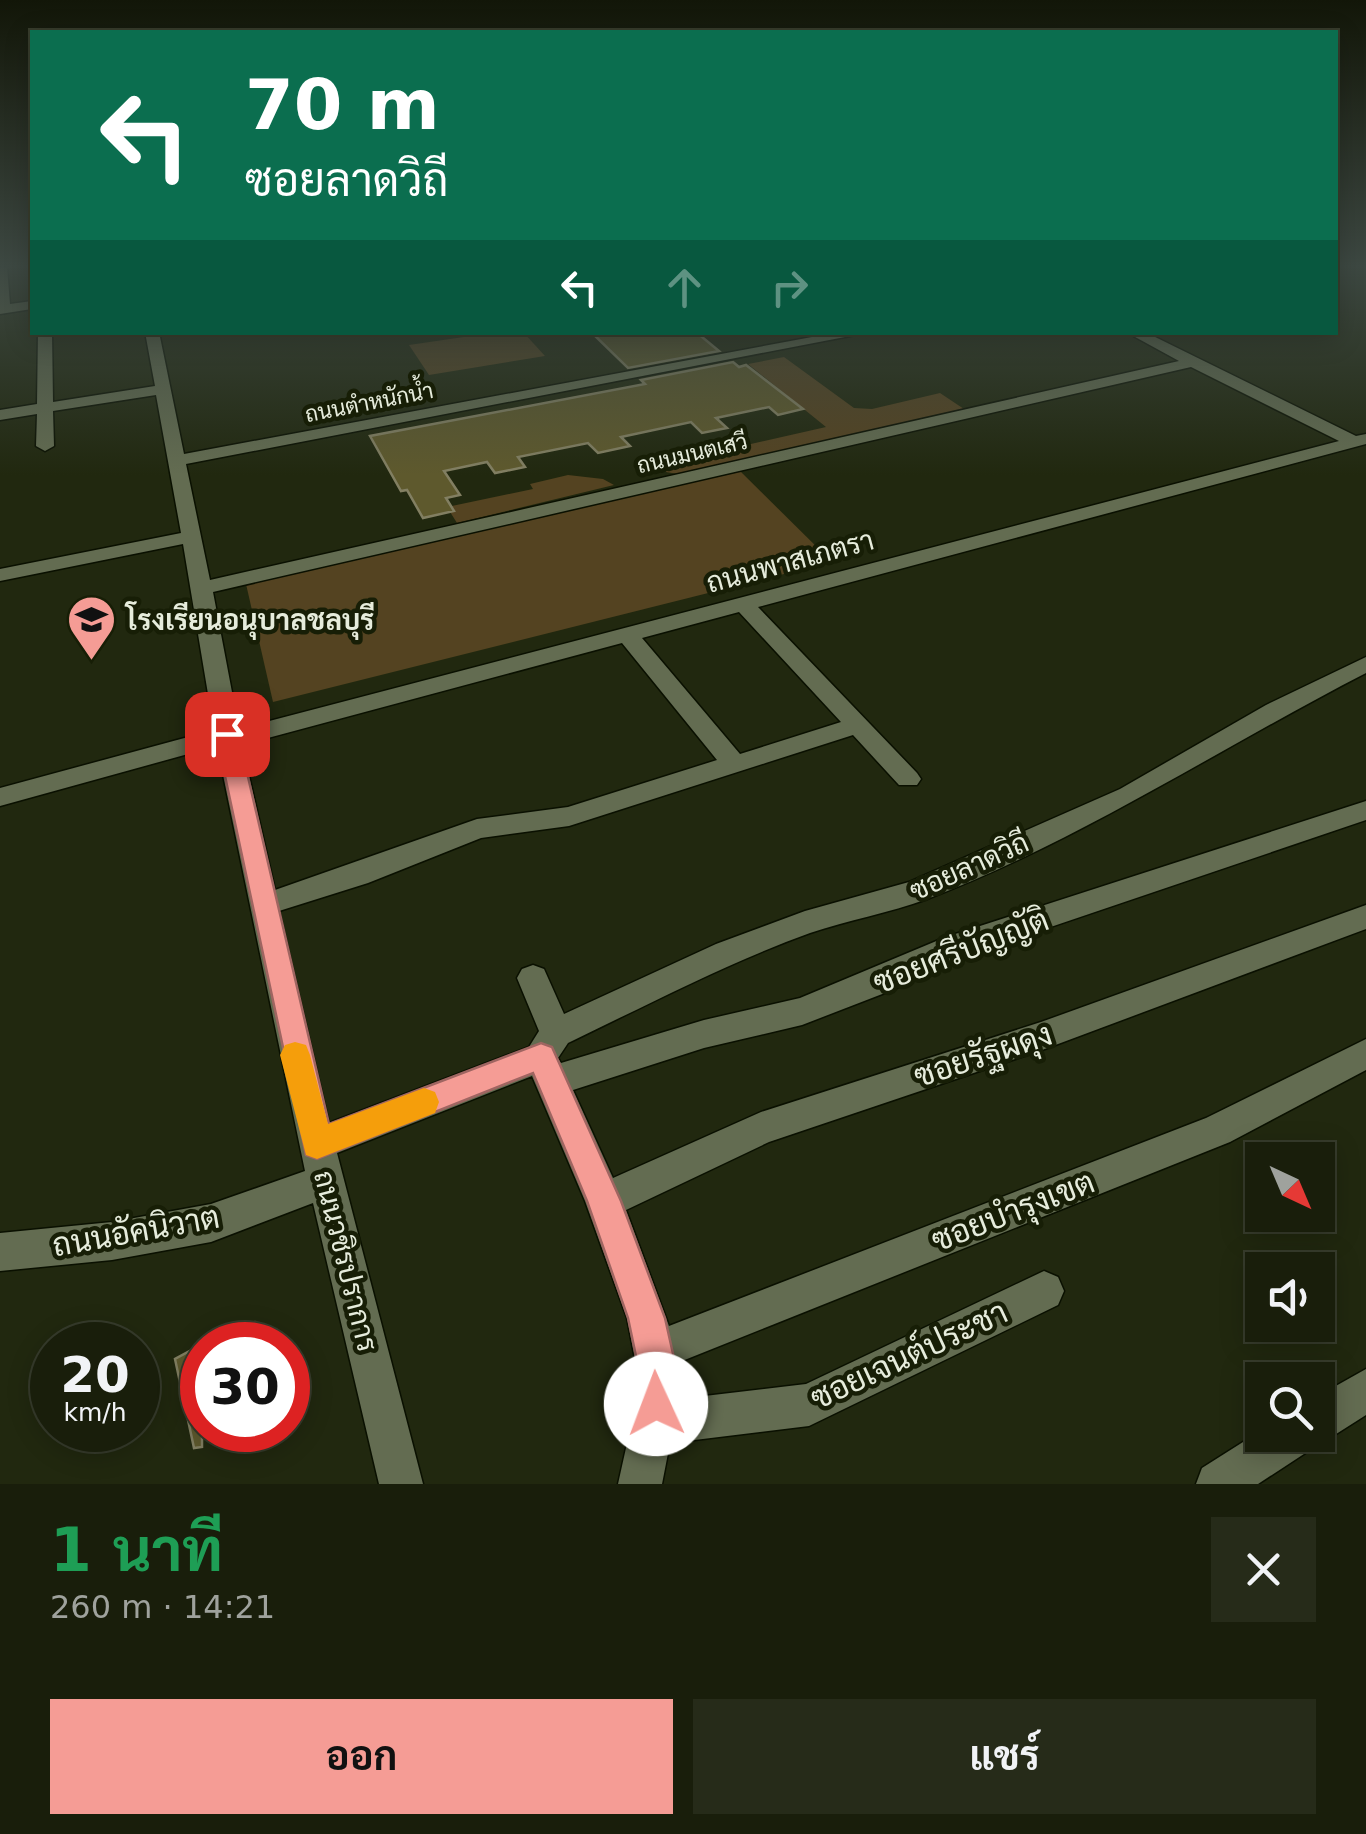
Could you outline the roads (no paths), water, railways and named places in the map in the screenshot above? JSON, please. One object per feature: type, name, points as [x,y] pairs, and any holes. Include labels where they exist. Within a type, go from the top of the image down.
[{"type":"street","points":[[45,336],[45,446]]},
{"type":"street","name":"ถนนวชิรปราการ","points":[[153,336],[227,737],[322,1163],[401,1484]]},
{"type":"street","name":"ถนนตำหนักน้ำ","points":[[176,461],[841,336]]},
{"type":"street","points":[[1141,336],[1360,440]]},
{"type":"street","name":"ถนนมนตเสวี","points":[[201,588],[1193,362]]},
{"type":"street","points":[[0,415],[164,388]]},
{"type":"street","name":"ถนนพาสเภตรา","points":[[0,797],[744,605],[1360,440]]},
{"type":"street","points":[[0,574],[191,538]]},
{"type":"street","points":[[744,605],[908,779]]},
{"type":"street","points":[[628,634],[734,765]]},
{"type":"street","name":"ซอยลาดวิถี","points":[[322,1163],[550,1057],[727,953],[805,923],[917,891],[1129,796],[1275,710],[1366,664]]},
{"type":"street","points":[[264,905],[358,875],[477,829],[570,816],[856,726]]},
{"type":"street","name":"ซอยศรีบัญญัติ","points":[[550,1057],[704,1034],[802,1011],[958,946],[1366,810]]},
{"type":"street","name":"ซอยรัฐผดุง","points":[[604,1201],[760,1128],[1042,1036],[1366,918]]},
{"type":"street","points":[[533,978],[550,1057],[647,1318],[661,1385],[640,1484]]},
{"type":"street","name":"ซอยบำรุงเขต","points":[[654,1352],[1218,1130],[1366,1054]]},
{"type":"street","name":"ถนนอัคนิวาต","points":[[0,1252],[112,1241],[211,1223],[322,1163]]},
{"type":"street","name":"ซอยเจนต์ประชา","points":[[652,1424],[809,1405],[1044,1291]]},
{"type":"street","points":[[1335,1409],[1366,1390]]},
{"type":"street","points":[[1218,1484],[1268,1452]]},
{"type":"place","name":"โรงเรียนอนุบาลชลบุรี","points":[[91,662]]}]
